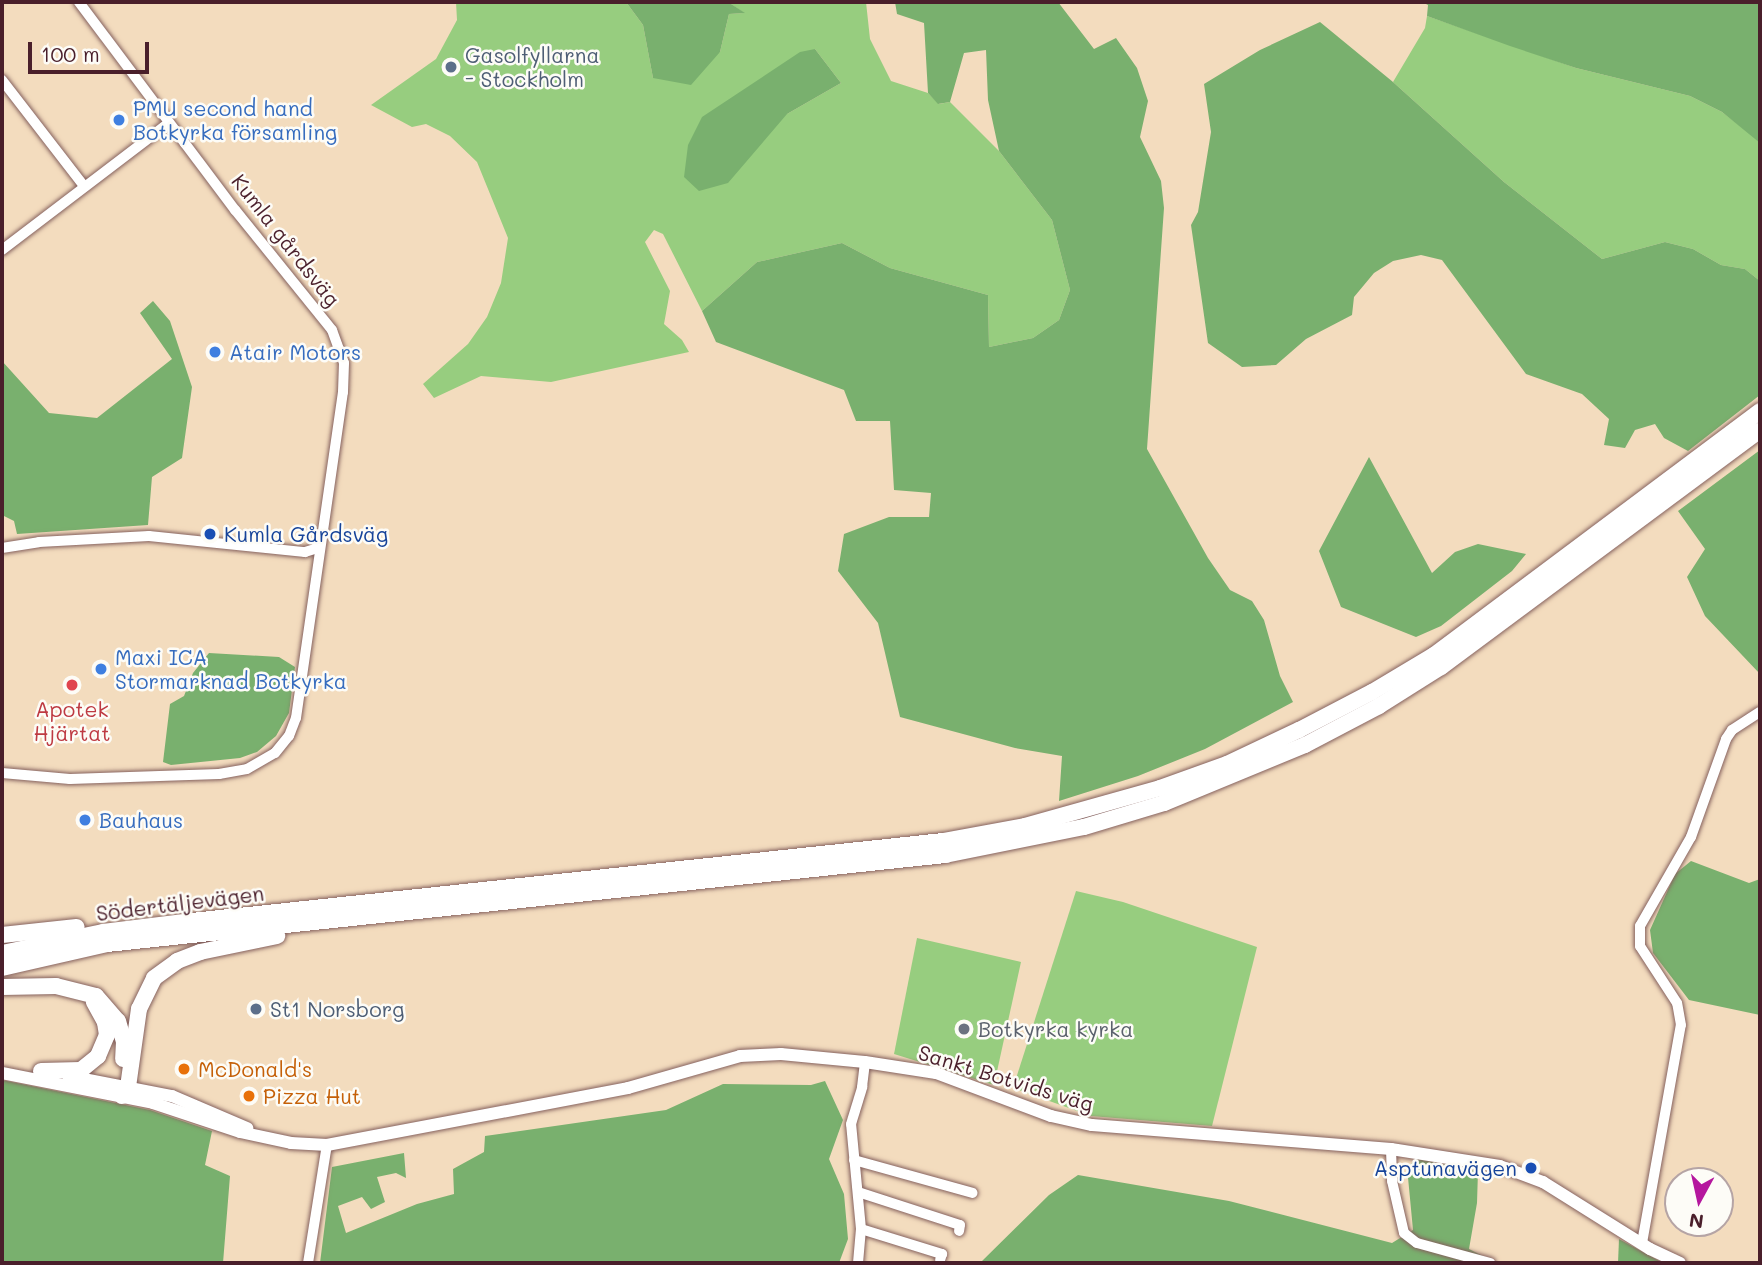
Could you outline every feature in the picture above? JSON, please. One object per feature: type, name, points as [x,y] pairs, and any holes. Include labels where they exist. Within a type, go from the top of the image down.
[{"type":"highway","points":[[2,968],[107,944],[943,841],[1080,813],[1160,788],[1227,764],[1299,730],[1372,692],[1434,655],[1760,411]]},
{"type":"highway","points":[[124,1089],[143,996],[162,972],[200,952],[366,910],[945,855],[1084,827],[1164,803],[1305,744],[1379,705],[1441,667],[1760,429]]},
{"type":"highway","name":"Södertäljevägen","points":[[2,953],[103,932],[191,920],[366,910]]},
{"type":"highway","points":[[2,935],[135,921],[191,920]]},
{"type":"highway","points":[[2,987],[41,985],[82,990],[96,996],[118,1021],[124,1042],[124,1089]]},
{"type":"highway","points":[[41,1071],[81,1070],[91,1064],[104,1047],[105,1022],[82,990]]},
{"type":"main road","name":"Sankt Botvids väg","points":[[2,1065],[124,1089],[240,1132],[291,1143],[327,1145],[628,1088],[740,1056],[781,1055],[865,1062],[936,1073],[1051,1116],[1092,1125],[1391,1149],[1466,1159],[1526,1175],[1559,1191],[1642,1243],[1680,1263]]},
{"type":"main road","name":"Sankt Botvids väg","points":[[2,1073],[124,1089]]},
{"type":"street","name":"Kumla gårdsväg","points":[[2,773],[70,779],[213,774],[247,769],[271,757],[289,736],[296,718],[343,392],[340,348],[332,330],[169,123],[79,2]]},
{"type":"street","points":[[2,79],[84,186]]},
{"type":"street","points":[[2,250],[169,123]]},
{"type":"street","points":[[2,548],[50,541],[149,536],[305,552],[315,549],[321,541]]},
{"type":"street","points":[[1642,1243],[1681,1025],[1678,1003],[1640,946],[1640,926],[1690,837],[1726,739],[1732,730],[1760,712]]},
{"type":"street","points":[[861,1263],[861,1229],[851,1124],[862,1087],[865,1062]]},
{"type":"street","points":[[308,1263],[327,1145]]},
{"type":"street","points":[[1391,1149],[1392,1181],[1404,1233],[1417,1243],[1490,1263]]},
{"type":"street","points":[[854,1160],[973,1193]]},
{"type":"street","points":[[858,1192],[960,1225],[958,1231]]},
{"type":"street","points":[[861,1229],[942,1254],[940,1260]]},
{"type":"green space","points":[[456,2],[626,2],[643,25],[653,78],[720,52],[729,14],[744,13],[728,2],[866,2],[870,39],[891,81],[928,93],[939,104],[950,102],[999,151],[1052,220],[1070,290],[1059,320],[1033,338],[989,347],[988,295],[890,268],[842,243],[757,262],[702,311],[663,234],[654,230],[645,242],[670,291],[664,324],[682,340],[689,352],[551,382],[481,376],[434,398],[423,384],[468,344],[487,317],[501,283],[508,238],[477,162],[450,136],[426,124],[412,127],[371,105],[436,59],[457,20]],"holes":[[[815,49],[841,83],[787,114]]]},
{"type":"green space","points":[[626,2],[728,2],[745,13],[729,14],[720,52],[691,85],[653,78],[643,25]]},
{"type":"green space","points":[[895,2],[1058,2],[1094,49],[1116,38],[1137,68],[1148,101],[1140,137],[1161,181],[1164,208],[1147,449],[1208,558],[1230,590],[1252,601],[1264,620],[1280,676],[1293,702],[1205,749],[1138,776],[1059,801],[1062,756],[1015,748],[900,717],[878,623],[838,571],[844,534],[889,517],[929,517],[931,493],[894,490],[890,421],[856,421],[844,390],[716,342],[702,311],[757,262],[842,243],[890,268],[988,295],[989,347],[1033,338],[1059,320],[1070,290],[1052,220],[999,151],[988,100],[986,50],[964,53],[950,102],[938,104],[928,93],[924,23],[897,14]]},
{"type":"green space","points":[[1422,2],[1760,2],[1760,143],[1722,112],[1690,96],[1576,68],[1510,46],[1427,16],[1428,5]]},
{"type":"green space","points":[[1427,16],[1576,68],[1690,96],[1722,112],[1757,139],[1760,143],[1760,281],[1745,269],[1721,265],[1693,249],[1665,242],[1602,259],[1504,182],[1393,82],[1425,28]]},
{"type":"green space","points":[[1320,22],[1393,82],[1504,182],[1602,259],[1665,242],[1693,249],[1721,265],[1745,269],[1760,281],[1760,395],[1688,451],[1664,438],[1655,424],[1635,430],[1625,448],[1604,445],[1609,419],[1582,394],[1526,374],[1442,260],[1421,255],[1393,261],[1374,273],[1354,297],[1352,315],[1306,339],[1276,365],[1242,367],[1208,343],[1191,225],[1198,212],[1211,132],[1204,84],[1260,50]]},
{"type":"green space","points":[[815,49],[841,83],[787,114],[728,183],[699,191],[684,177],[688,145],[702,117],[800,52]]},
{"type":"green space","points":[[153,301],[170,321],[192,387],[182,458],[152,477],[148,525],[17,534],[14,521],[2,515],[2,361],[49,413],[97,418],[172,359],[140,313]]},
{"type":"green space","points":[[1760,450],[1760,674],[1705,616],[1687,577],[1705,549],[1678,511]]},
{"type":"green space","points":[[1369,457],[1432,573],[1455,552],[1478,544],[1526,554],[1512,571],[1441,626],[1416,637],[1341,607],[1319,551]]},
{"type":"green space","points":[[209,653],[279,657],[295,667],[289,713],[276,736],[257,752],[240,758],[171,765],[163,762],[170,704],[184,696],[193,673]]},
{"type":"green space","points":[[1691,861],[1749,883],[1760,879],[1760,1015],[1689,1000],[1653,953],[1650,930],[1675,874]]},
{"type":"green space","points":[[1076,891],[1123,902],[1257,947],[1212,1126],[1091,1116],[1013,1088]]},
{"type":"green space","points":[[917,938],[1021,962],[994,1085],[894,1054]]},
{"type":"green space","points":[[2,1080],[150,1110],[212,1131],[205,1165],[230,1176],[223,1263],[2,1263]]},
{"type":"green space","points":[[825,1081],[843,1120],[829,1159],[844,1194],[848,1239],[839,1263],[320,1263],[332,1167],[404,1153],[406,1178],[396,1173],[377,1177],[385,1202],[371,1209],[362,1197],[338,1206],[346,1233],[417,1204],[454,1194],[453,1169],[484,1152],[485,1136],[666,1110],[723,1084],[811,1085]]},
{"type":"green space","points":[[1417,1159],[1478,1171],[1477,1203],[1469,1249],[1497,1263],[980,1263],[1049,1195],[1078,1175],[1229,1201],[1392,1243],[1413,1230],[1407,1167]]},
{"type":"green space","points":[[1619,1239],[1663,1263],[1618,1263]]},
{"type":"place","name":"Gasolfyllarna - Stockholm","points":[[451,67]]},
{"type":"place","name":"PMU second hand Botkyrka församling","points":[[119,120]]},
{"type":"place","name":"Atair Motors","points":[[215,352]]},
{"type":"place","name":"Kumla Gårdsväg","points":[[210,534]]},
{"type":"place","name":"Maxi ICA Stormarknad Botkyrka","points":[[101,669]]},
{"type":"place","name":"Apotek Hjärtat","points":[[72,685]]},
{"type":"place","name":"Bauhaus","points":[[85,820]]},
{"type":"place","name":"St1 Norsborg","points":[[256,1009]]},
{"type":"place","name":"Botkyrka kyrka","points":[[964,1029]]},
{"type":"place","name":"McDonald's","points":[[184,1069]]},
{"type":"place","name":"Pizza Hut","points":[[249,1096]]},
{"type":"place","name":"Asptunavägen","points":[[1531,1168]]}]
